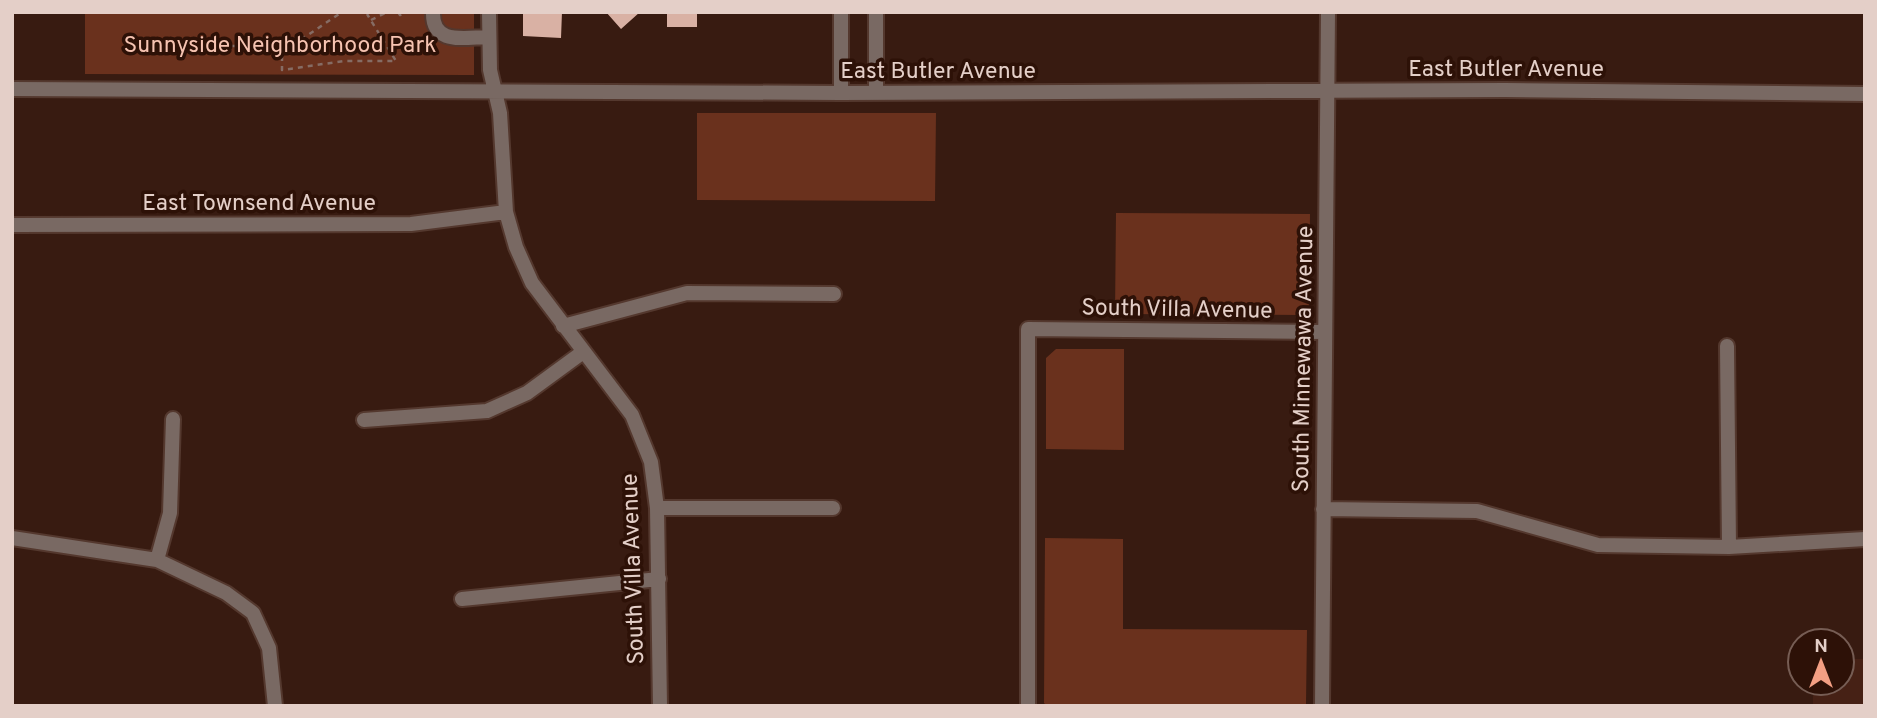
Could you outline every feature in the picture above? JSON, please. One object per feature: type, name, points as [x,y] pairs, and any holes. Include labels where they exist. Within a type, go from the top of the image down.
[{"type":"street","points":[[433,12],[436,31],[446,37],[489,37]]},
{"type":"street","name":"South Villa Avenue","points":[[489,12],[490,70],[500,113],[509,230],[532,283],[632,415],[651,462],[657,508],[660,706]]},
{"type":"street","points":[[841,12],[841,93]]},
{"type":"street","points":[[876,12],[876,93]]},
{"type":"street","name":"South Minnewawa Avenue","points":[[1322,706],[1328,12]]},
{"type":"street","name":"East Butler Avenue","points":[[12,89],[841,93],[1519,90],[1865,94]]},
{"type":"street","name":"East Townsend Avenue","points":[[12,225],[411,224],[506,212]]},
{"type":"street","points":[[563,326],[687,293],[834,294]]},
{"type":"street","name":"South Villa Avenue","points":[[1028,706],[1028,329],[1324,332]]},
{"type":"street","points":[[1727,346],[1729,547]]},
{"type":"street","points":[[364,420],[487,411],[527,393],[583,352]]},
{"type":"street","points":[[157,560],[170,513],[173,419]]},
{"type":"street","points":[[657,508],[832,508]]},
{"type":"street","points":[[1323,509],[1477,511],[1598,545],[1729,547],[1865,539]]},
{"type":"street","points":[[12,538],[157,560],[226,593],[253,613],[269,648],[275,706]]},
{"type":"street","points":[[462,599],[659,579]]},
{"type":"path","points":[[222,46],[282,46],[305,37],[342,12]]},
{"type":"path","points":[[361,12],[369,13]]},
{"type":"path","points":[[369,13],[371,21],[387,12]]},
{"type":"path","points":[[398,12],[400,15],[408,12]]},
{"type":"path","points":[[282,46],[282,70],[344,61],[396,61],[369,13]]},
{"type":"shaded area","points":[[1856,659],[1865,659],[1865,706],[1813,706],[1813,697],[1856,697]]},
{"type":"green space","name":"Sunnyside Neighborhood Park","points":[[85,12],[474,12],[474,75],[85,74]]},
{"type":"green space","points":[[697,113],[936,113],[935,201],[697,200]]},
{"type":"green space","points":[[1116,213],[1310,214],[1309,306],[1300,315],[1115,314]]},
{"type":"green space","points":[[1056,349],[1124,349],[1124,450],[1046,449],[1046,358]]},
{"type":"green space","points":[[1045,538],[1123,539],[1123,629],[1307,630],[1306,704],[1047,706],[1044,703]]},
{"type":"building","points":[[523,12],[562,12],[561,38],[523,36]]},
{"type":"building","points":[[606,12],[640,12],[621,29]]},
{"type":"building","points":[[667,12],[697,12],[697,27],[667,27]]}]
